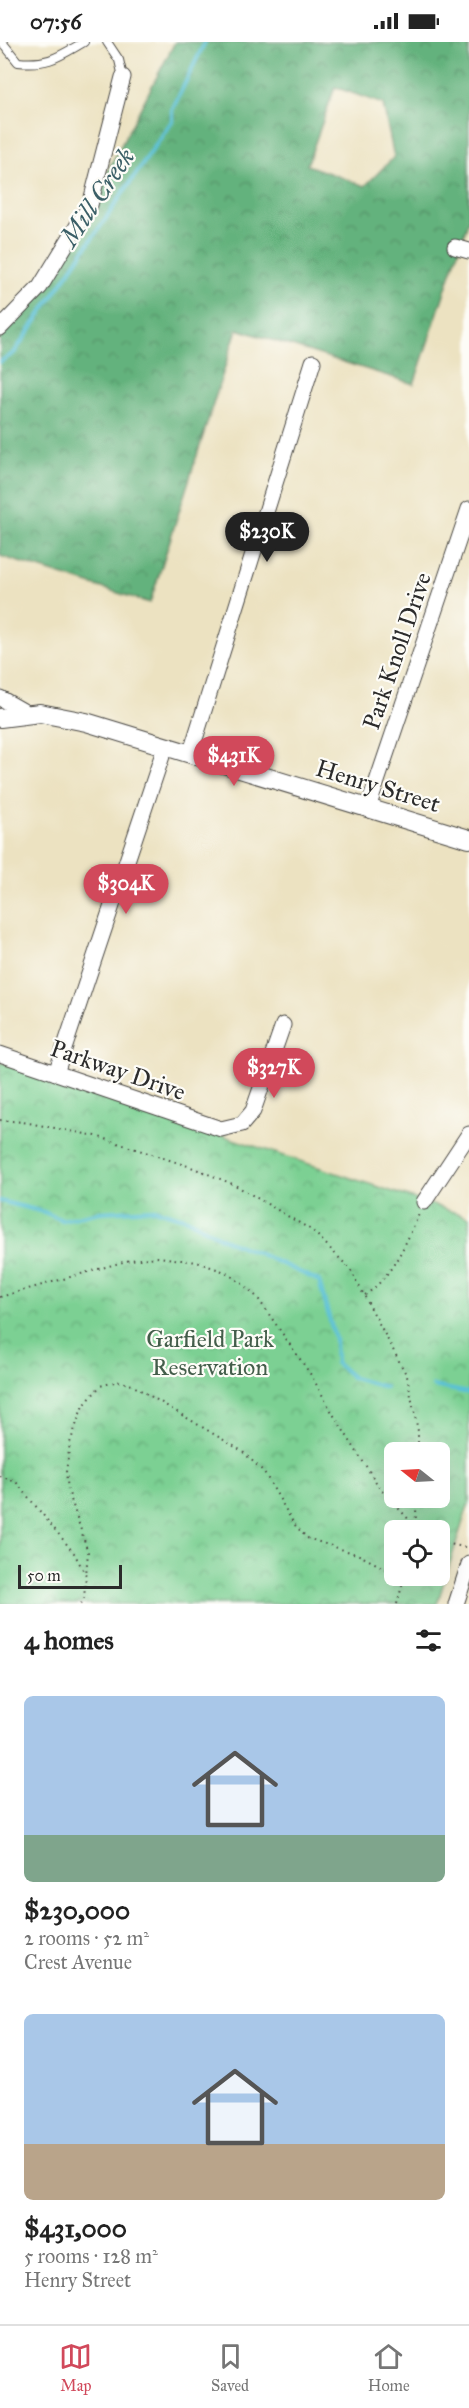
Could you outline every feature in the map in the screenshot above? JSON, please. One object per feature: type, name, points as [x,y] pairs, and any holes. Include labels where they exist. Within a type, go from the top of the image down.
[{"type":"street","points":[[0,328],[40,287],[90,205],[123,77]]},
{"type":"street","points":[[190,755],[313,362]]},
{"type":"street","name":"Park Knoll Drive","points":[[368,808],[469,510]]},
{"type":"street","name":"Henry Street","points":[[0,698],[30,714]]},
{"type":"street","name":"Henry Street","points":[[0,718],[39,713],[86,722],[469,839]]},
{"type":"street","points":[[56,1073],[165,747]]},
{"type":"street","name":"Parkway Drive","points":[[0,1054],[221,1129],[242,1124],[253,1111],[283,1025]]},
{"type":"street","points":[[424,1202],[469,1134]]},
{"type":"street","points":[[456,1604],[469,1564]]},
{"type":"lane","points":[[2,42],[18,62],[37,64],[55,59],[84,42]]},
{"type":"lane","points":[[107,42],[119,60],[123,77]]},
{"type":"path","points":[[0,1120],[23,1122],[96,1136],[191,1167],[235,1185],[313,1231],[350,1269],[407,1376],[418,1431],[418,1442]]},
{"type":"path","points":[[365,1295],[377,1288],[402,1250],[424,1202]]},
{"type":"path","points":[[0,1297],[130,1260],[158,1257],[197,1262],[225,1272],[257,1297],[311,1375],[381,1490],[408,1520]]},
{"type":"path","points":[[81,1604],[84,1598],[88,1552],[68,1490],[66,1472],[70,1443],[82,1408],[100,1386],[118,1381],[132,1385],[242,1451],[264,1472],[294,1524],[307,1538],[359,1555],[384,1568]]},
{"type":"path","points":[[0,1476],[16,1482],[74,1553],[86,1575]]},
{"type":"path","points":[[450,1544],[469,1548]]},
{"type":"path","points":[[397,1604],[402,1586]]},
{"type":"green space","points":[[175,42],[469,42],[469,219],[414,384],[237,329],[150,603],[0,556],[0,328],[40,287],[90,205]],"holes":[[[335,87],[383,104],[394,157],[365,186],[307,165]]]},
{"type":"green space","name":"Garfield Park Reservation","points":[[0,1062],[469,1217],[469,1502],[450,1563],[450,1520],[384,1520],[384,1586],[443,1586],[437,1604],[0,1604]]},
{"type":"waterway","name":"Mill Creek","points":[[0,362],[14,353],[172,121],[172,110],[205,42]]},
{"type":"waterway","points":[[0,1201],[44,1212],[62,1220],[100,1212],[154,1209],[187,1219],[223,1239],[319,1281],[335,1339],[336,1363],[353,1378],[385,1387]]},
{"type":"waterway","points":[[433,1386],[469,1393]]}]
